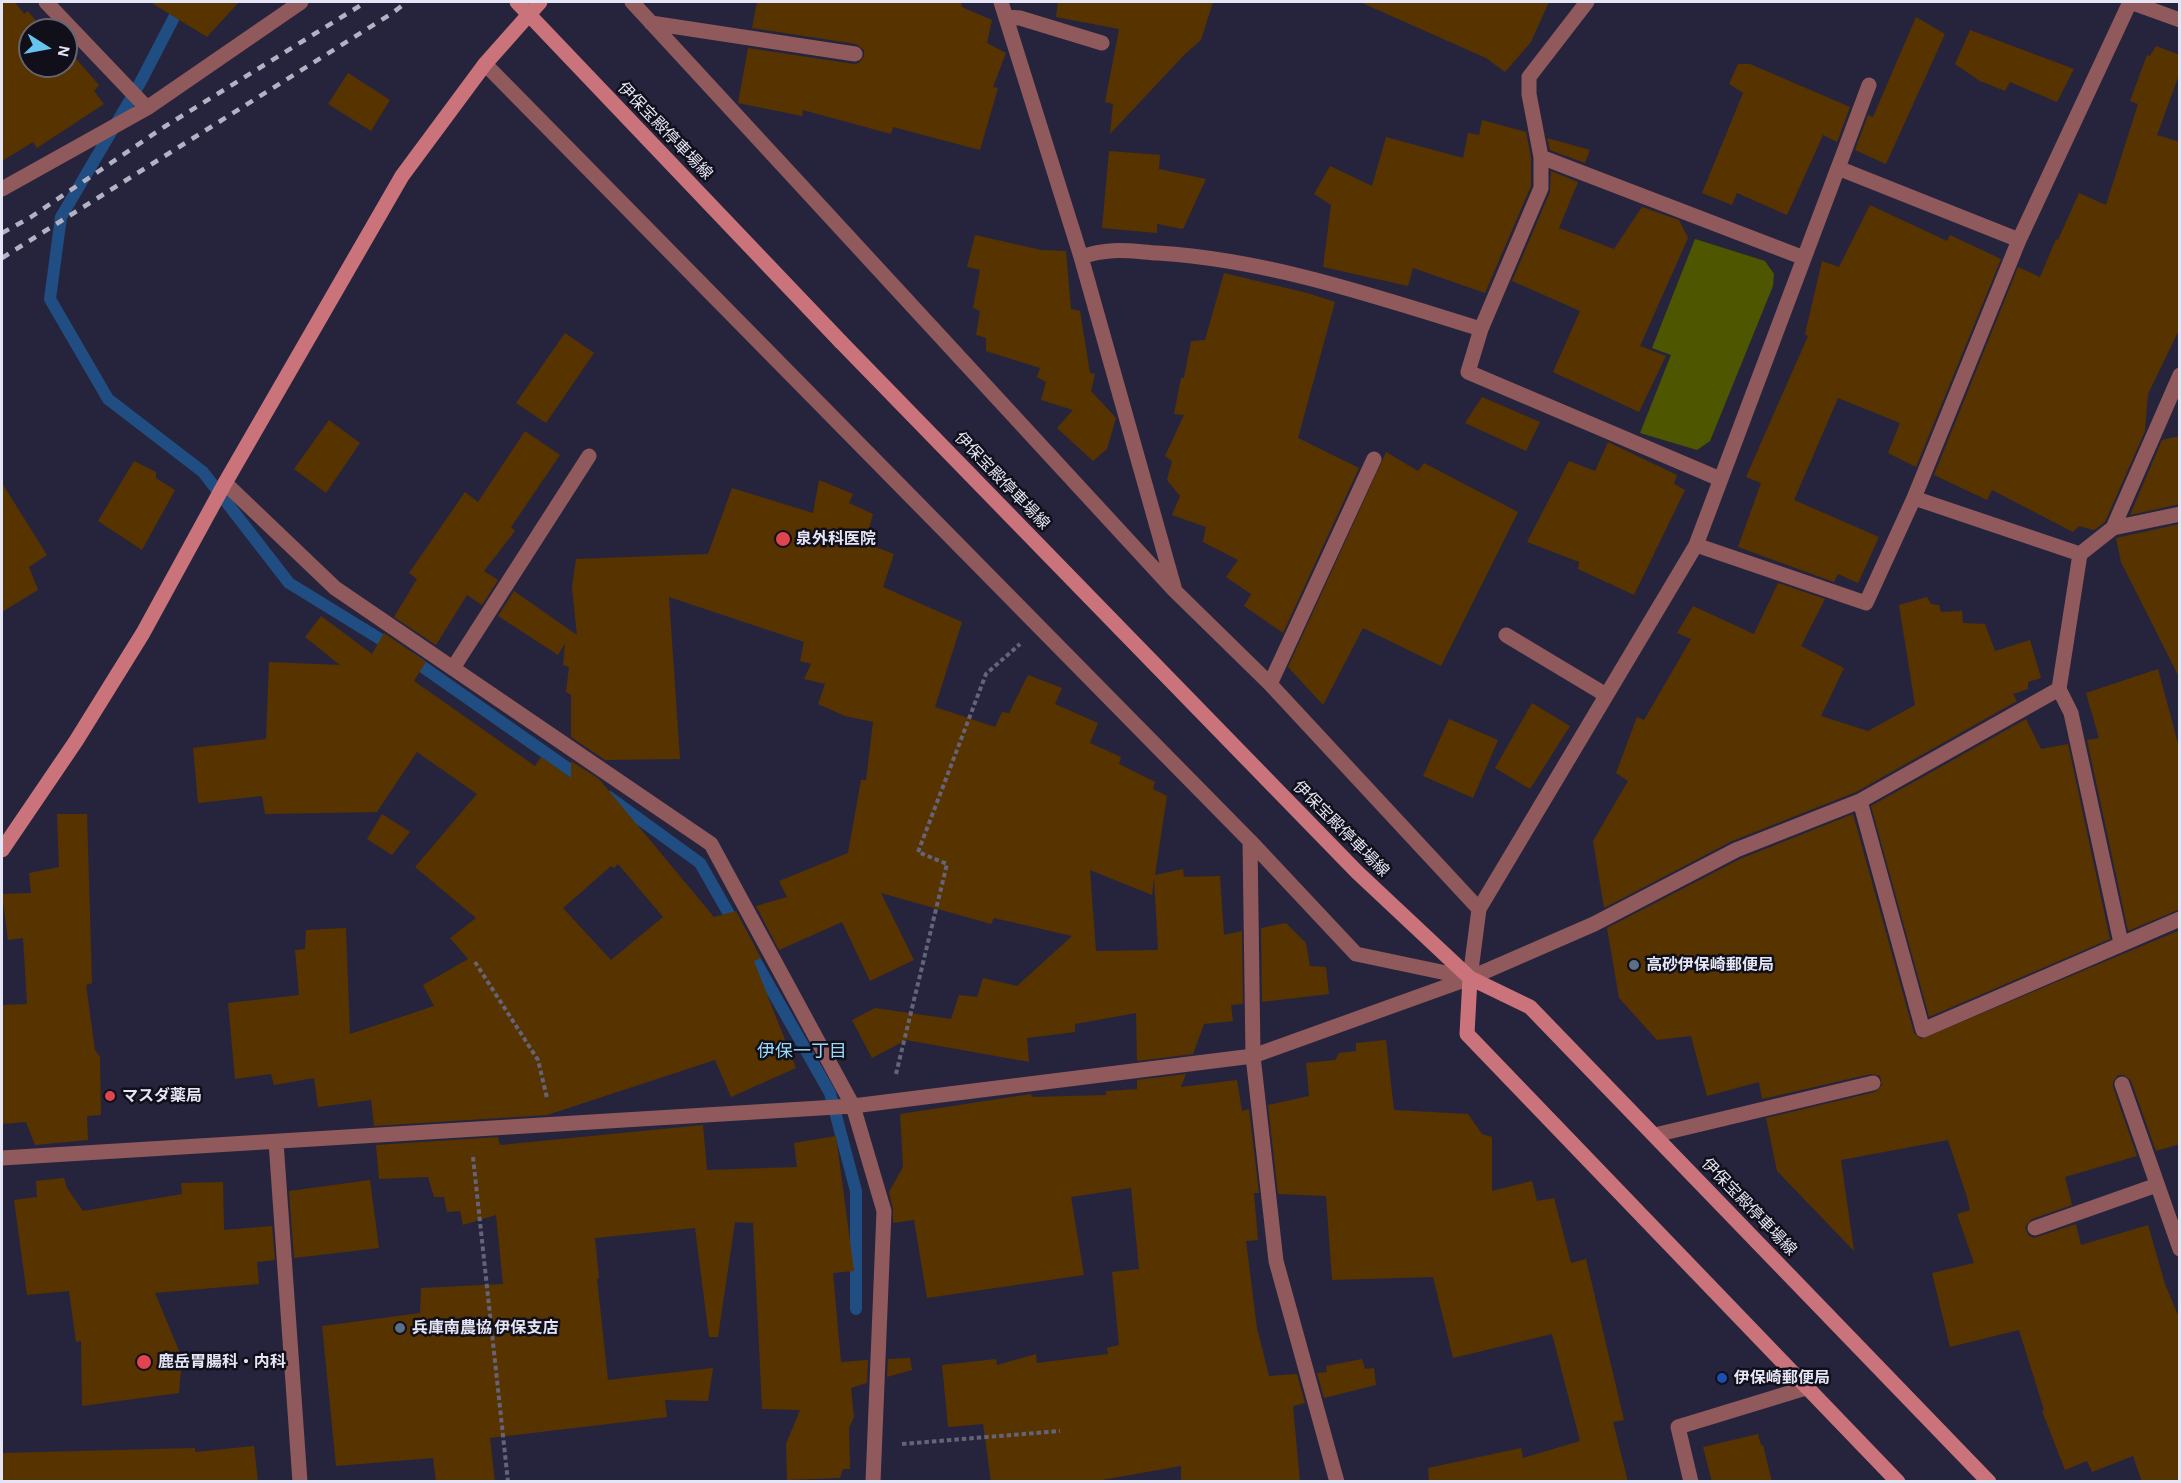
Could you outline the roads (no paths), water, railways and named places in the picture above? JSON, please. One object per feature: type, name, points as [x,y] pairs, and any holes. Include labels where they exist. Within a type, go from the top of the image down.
[{"type":"main road","name":"伊保宝殿停車場線","points":[[517,2],[841,342],[1357,872],[1470,978],[1530,1007],[1989,1482]]},
{"type":"main road","points":[[2,850],[76,741],[137,643],[225,483],[402,176],[485,64],[540,2]]},
{"type":"main road","points":[[1470,978],[1467,1034],[1899,1482]]},
{"type":"street","points":[[46,2],[147,108]]},
{"type":"street","points":[[2,189],[147,108],[301,2]]},
{"type":"street","points":[[632,2],[1174,590],[1269,684],[1479,909]]},
{"type":"street","points":[[1001,2],[1082,257],[1174,590]]},
{"type":"street","points":[[1587,2],[1529,77],[1529,94],[1541,156],[1541,188],[1481,328],[1468,372],[1720,479]]},
{"type":"street","points":[[1696,544],[1866,603],[1914,498],[2019,240],[2129,2],[2180,20]]},
{"type":"street","points":[[1006,17],[1020,18],[1102,43]]},
{"type":"street","points":[[651,23],[855,54]]},
{"type":"street","points":[[485,64],[1250,841],[1356,954],[1470,978]]},
{"type":"street","points":[[1470,978],[1479,909],[1696,544],[1869,85]]},
{"type":"street","points":[[1541,156],[1804,258]]},
{"type":"street","points":[[1838,168],[2019,240]]},
{"type":"street","points":[[1082,257],[1103,250],[1209,256],[1316,279],[1481,328]]},
{"type":"street","points":[[2113,528],[2180,375]]},
{"type":"street","points":[[453,668],[590,456]]},
{"type":"street","points":[[1269,684],[1374,459]]},
{"type":"street","points":[[225,483],[334,588],[711,844],[853,1106],[884,1211],[873,1482]]},
{"type":"street","points":[[1914,498],[2080,554]]},
{"type":"street","points":[[2121,943],[2071,713],[2059,689],[2080,554],[2113,528],[2180,514]]},
{"type":"street","points":[[1506,635],[1606,695]]},
{"type":"street","points":[[2,1158],[853,1106],[1253,1056],[1470,978],[1594,924],[1736,850],[1860,801],[2059,689]]},
{"type":"street","points":[[1860,801],[1923,1030],[2180,919]]},
{"type":"street","points":[[1250,841],[1253,1056],[1276,1261],[1337,1482]]},
{"type":"street","points":[[1655,1135],[1873,1083]]},
{"type":"street","points":[[2122,1084],[2180,1249]]},
{"type":"street","points":[[276,1142],[300,1482]]},
{"type":"street","points":[[2036,1228],[2157,1185]]},
{"type":"street","points":[[1691,1482],[1678,1427],[1809,1387]]},
{"type":"waterway","points":[[182,2],[140,83],[61,217],[50,299],[108,399],[203,472],[289,583],[393,647]]},
{"type":"waterway","points":[[410,658],[583,779]]},
{"type":"waterway","points":[[609,797],[700,863],[737,928]]},
{"type":"waterway","points":[[748,948],[830,1093],[856,1191],[856,1309]]},
{"type":"railway","points":[[2,233],[31,217],[164,127],[366,2]]},
{"type":"railway","points":[[2,258],[407,2]]},
{"type":"place","name":"泉外科医院","points":[[783,539]]},
{"type":"place","name":"高砂伊保崎郵便局","points":[[1634,965]]},
{"type":"place","name":"マスダ薬局","points":[[110,1096]]},
{"type":"place","name":"兵庫南農協 伊保支店","points":[[400,1328]]},
{"type":"place","name":"鹿岳胃腸科・内科","points":[[144,1362]]},
{"type":"place","name":"伊保崎郵便局","points":[[1722,1378]]},
{"type":"district","name":"伊保一丁目","points":[[802,1052]]}]
